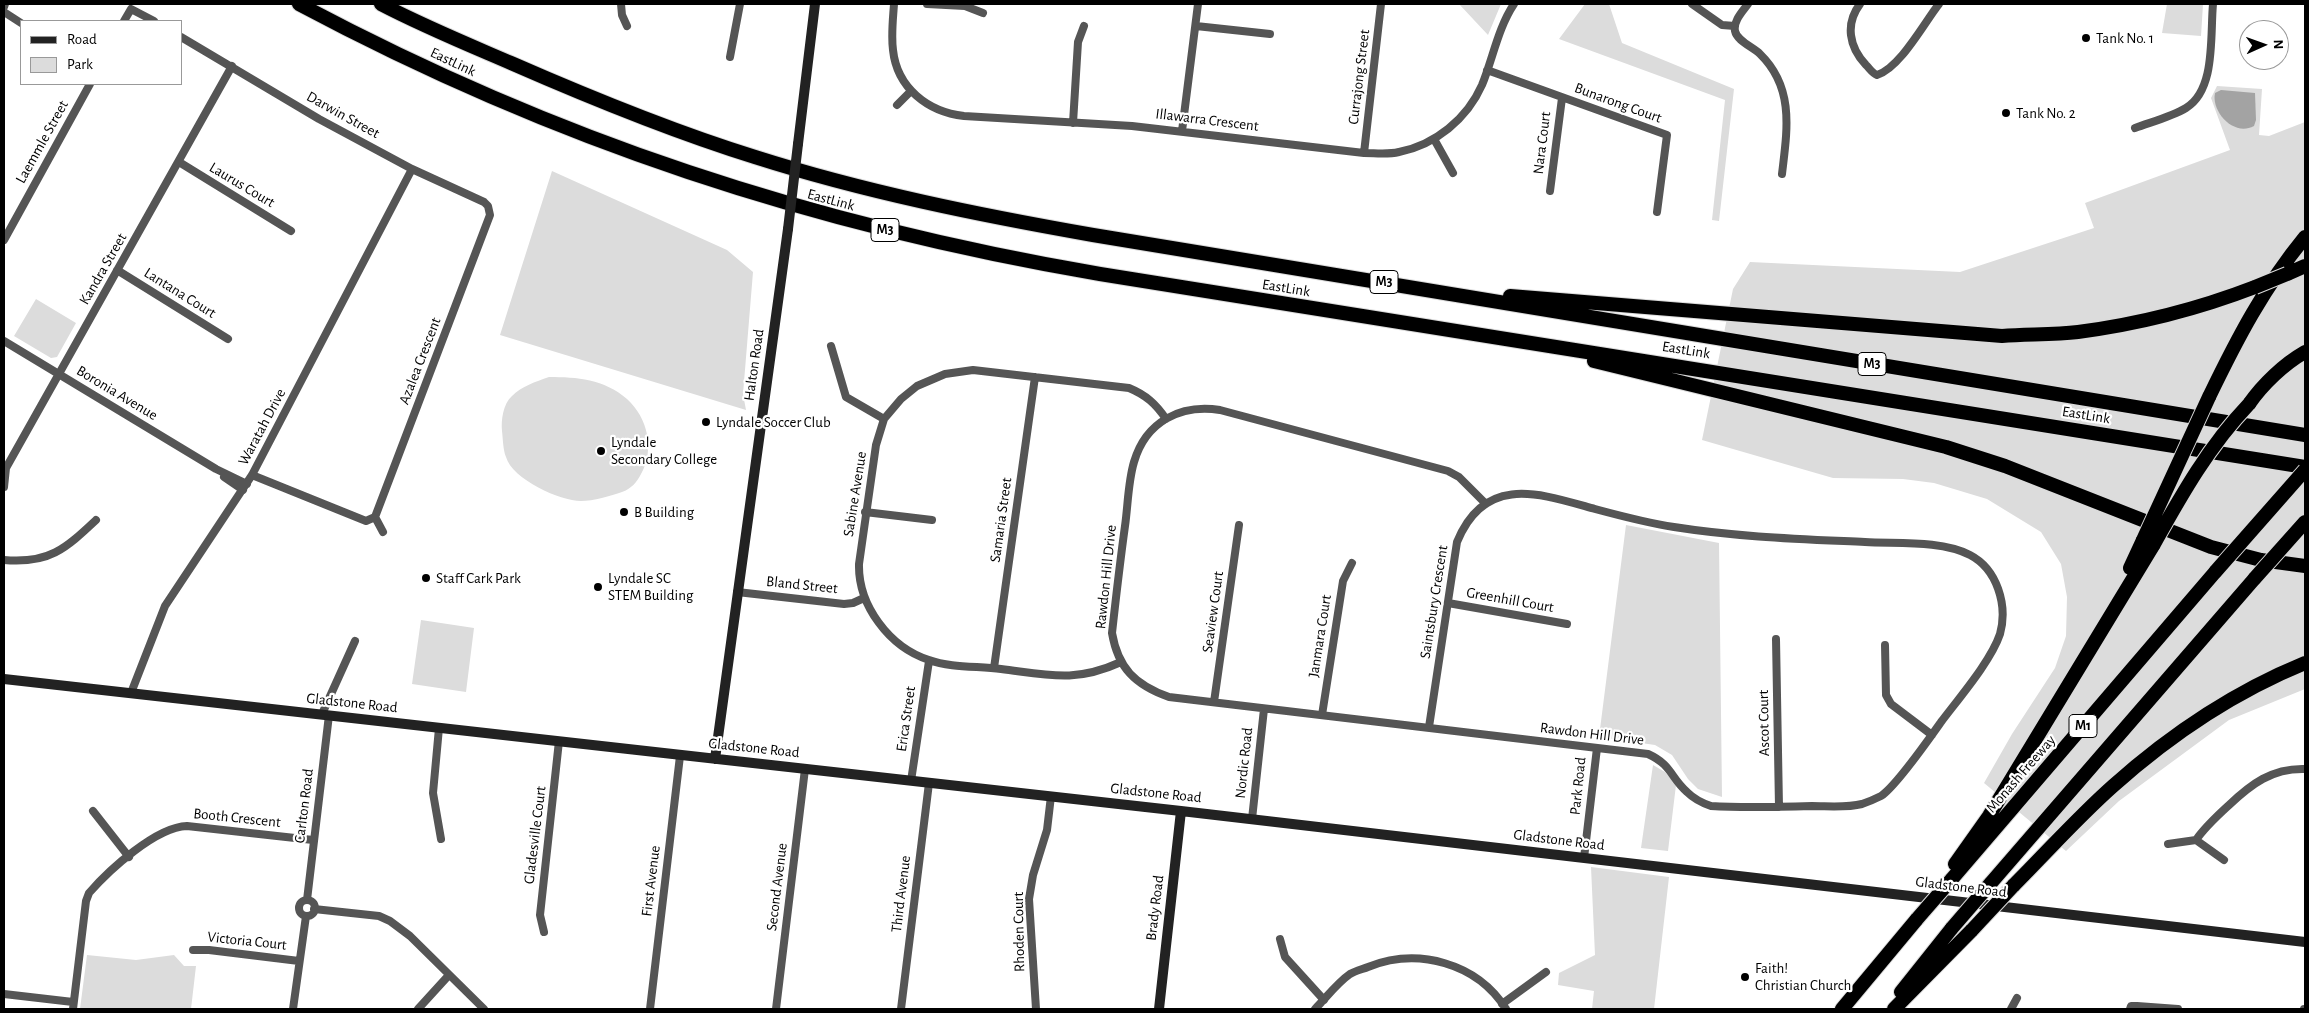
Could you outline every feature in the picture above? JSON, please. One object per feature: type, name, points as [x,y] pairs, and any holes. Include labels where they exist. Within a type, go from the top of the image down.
[{"type":"highway","name":"EastLink","points":[[299,4],[443,76],[561,126],[690,174],[789,205],[929,241],[1015,259],[2305,469]]},
{"type":"highway","name":"EastLink","points":[[381,4],[414,22],[600,102],[755,157],[922,202],[1028,224],[2305,435]]},
{"type":"highway","points":[[1842,1009],[1948,879],[1989,816],[2096,639],[2148,542],[2209,397],[2261,296],[2305,237]]},
{"type":"highway","points":[[1440,291],[2002,336],[2076,332],[2114,326],[2208,305],[2305,266]]},
{"type":"highway","points":[[1505,339],[1946,447],[2005,466],[2211,547],[2261,560],[2305,566]]},
{"type":"highway","points":[[2148,542],[2227,427],[2256,394],[2294,358],[2305,352]]},
{"type":"highway","name":"Monash Freeway","points":[[1948,879],[2305,469]]},
{"type":"highway","name":"M1","points":[[1887,1009],[1952,928],[2305,522]]},
{"type":"highway","points":[[1894,1009],[2112,787],[2150,755],[2222,705],[2260,684],[2305,664]]},
{"type":"main road","name":"Halton Road","points":[[715,759],[788,229],[815,4]]},
{"type":"main road","name":"Gladstone Road","points":[[4,679],[1051,796],[2305,942]]},
{"type":"main road","name":"Brady Road","points":[[1158,1009],[1181,811]]},
{"type":"street","points":[[621,4],[622,15],[627,26]]},
{"type":"street","points":[[730,57],[740,4]]},
{"type":"street","name":"Illawarra Crescent","points":[[894,4],[892,35],[894,58],[900,73],[911,91],[930,106],[953,115],[1127,125],[1364,153],[1397,153],[1434,139],[1452,126],[1477,96],[1504,20],[1514,4]]},
{"type":"street","points":[[927,4],[965,6],[983,13]]},
{"type":"street","points":[[1182,131],[1198,4]]},
{"type":"street","name":"Currajong Street","points":[[1364,153],[1381,4]]},
{"type":"street","points":[[1692,4],[1722,24],[1735,26]]},
{"type":"street","points":[[1748,4],[1735,26],[1738,37],[1759,52],[1769,63],[1784,93],[1788,120],[1782,174]]},
{"type":"street","points":[[1860,4],[1851,20],[1853,45],[1857,56],[1877,75],[1886,71],[1898,59],[1939,4]]},
{"type":"street","points":[[2135,128],[2184,109],[2200,97],[2207,80],[2213,4]]},
{"type":"street","points":[[125,20],[131,8],[152,20]]},
{"type":"street","points":[[4,12],[20,21]]},
{"type":"street","points":[[1073,122],[1078,42],[1084,26]]},
{"type":"street","points":[[1196,26],[1270,34]]},
{"type":"street","name":"Darwin Street","points":[[182,38],[319,119],[412,169],[484,202],[488,206],[490,215]]},
{"type":"street","name":"Kandra Street","points":[[4,487],[6,468],[232,66]]},
{"type":"street","name":"Bunarong Court","points":[[1487,70],[1667,135],[1657,212]]},
{"type":"street","name":"Laemmle Street","points":[[4,240],[89,85]]},
{"type":"street","points":[[897,105],[911,91]]},
{"type":"street","name":"Nara Court","points":[[1550,191],[1562,98]]},
{"type":"street","points":[[1434,139],[1453,173]]},
{"type":"street","name":"Laurus Court","points":[[179,162],[291,230]]},
{"type":"street","name":"Waratah Drive","points":[[132,693],[165,606],[252,475],[412,169]]},
{"type":"street","name":"Azalea Crescent","points":[[375,517],[490,215]]},
{"type":"street","name":"Lantana Court","points":[[117,270],[228,339]]},
{"type":"street","name":"Boronia Avenue","points":[[4,341],[245,487]]},
{"type":"street","points":[[831,346],[846,397],[884,419]]},
{"type":"street","name":"Sabine Avenue","points":[[1121,662],[1098,672],[1075,676],[929,660],[902,646],[880,626],[864,598],[859,581],[865,512],[876,445],[884,419],[917,386],[945,374],[973,370],[1129,388],[1156,404],[1166,418]]},
{"type":"street","name":"Samaria Street","points":[[994,668],[1035,377]]},
{"type":"street","name":"Rawdon Hill Drive","points":[[1486,504],[1459,477],[1448,471],[1220,410],[1194,408],[1166,418],[1148,435],[1134,462],[1112,633],[1121,662],[1134,679],[1152,691],[1169,697],[1628,751],[1654,757],[1672,770],[1686,791],[1711,806],[1860,805],[1883,795],[1932,735],[1993,649],[2000,635],[2003,611],[2002,598],[1996,584],[1986,568],[1972,556],[1946,547],[1728,535],[1629,519],[1539,494],[1514,493],[1497,498]]},
{"type":"street","points":[[252,475],[366,521],[375,517],[383,532]]},
{"type":"street","name":"Saintsbury Crescent","points":[[1430,727],[1457,542],[1469,520],[1486,504],[1497,498]]},
{"type":"street","points":[[865,512],[932,520]]},
{"type":"street","points":[[4,560],[30,560],[52,554],[68,546],[96,520]]},
{"type":"street","name":"Seaview Court","points":[[1214,702],[1239,525]]},
{"type":"street","name":"Janmara Court","points":[[1322,715],[1343,581],[1352,563]]},
{"type":"street","name":"Bland Street","points":[[737,592],[844,604],[853,603],[864,598]]},
{"type":"street","name":"Greenhill Court","points":[[1448,603],[1568,624]]},
{"type":"street","name":"Ascot Court","points":[[1776,639],[1779,807]]},
{"type":"street","name":"Carlton Road","points":[[307,900],[326,715],[355,641]]},
{"type":"street","points":[[1885,645],[1886,695],[1891,704],[1932,735]]},
{"type":"street","name":"Erica Street","points":[[911,781],[929,660]]},
{"type":"street","name":"Nordic Road","points":[[1252,819],[1264,709]]},
{"type":"street","points":[[439,728],[433,794],[441,839]]},
{"type":"street","name":"Gladesville Court","points":[[544,932],[540,915],[559,741]]},
{"type":"street","name":"Park Road","points":[[1584,858],[1597,748]]},
{"type":"street","name":"First Avenue","points":[[650,1009],[680,756]]},
{"type":"street","name":"Second Avenue","points":[[776,1009],[805,769]]},
{"type":"street","points":[[2196,840],[2205,827],[2250,786],[2282,770],[2305,769]]},
{"type":"street","name":"Third Avenue","points":[[901,1009],[929,783]]},
{"type":"street","name":"Rhoden Court","points":[[1036,1009],[1029,899],[1033,875],[1047,830],[1051,796]]},
{"type":"street","points":[[93,811],[129,857]]},
{"type":"street","name":"Booth Crescent","points":[[73,1006],[86,901],[89,893],[129,857],[167,830],[177,826],[313,840]]},
{"type":"street","points":[[2168,844],[2196,840],[2224,860]]},
{"type":"street","points":[[307,900],[312,903],[314,909],[312,914],[306,916],[300,912],[299,907],[302,902],[307,900]]},
{"type":"street","points":[[314,909],[378,916],[390,921],[410,936],[484,1009]]},
{"type":"street","points":[[293,1009],[306,916]]},
{"type":"street","points":[[1280,939],[1285,957],[1324,1000]]},
{"type":"street","name":"Victoria Court","points":[[193,950],[210,950],[299,961]]},
{"type":"street","points":[[1315,1009],[1351,974],[1383,961],[1411,957],[1444,962],[1478,978],[1504,1006],[1546,972]]},
{"type":"street","points":[[418,1009],[449,975]]},
{"type":"street","points":[[4,994],[73,1006]]},
{"type":"street","points":[[2011,1009],[2017,998]]},
{"type":"street","points":[[2130,1009],[2131,1006],[2178,1009]]},
{"type":"green space","points":[[1459,4],[1501,4],[1488,35]]},
{"type":"green space","points":[[1585,4],[1609,4],[1622,43],[1734,89],[1719,221],[1712,220],[1725,100],[1559,39]]},
{"type":"green space","points":[[2167,4],[2203,4],[2201,36],[2162,33]]},
{"type":"green space","points":[[2217,86],[2262,89],[2259,135],[2269,136],[2305,122],[2305,689],[2229,720],[2119,801],[2066,851],[1984,783],[2012,734],[2055,668],[2066,636],[2067,597],[2061,564],[2041,532],[1987,499],[1934,483],[1903,479],[1833,478],[1702,440],[1733,289],[1750,262],[1960,272],[2094,228],[2085,203],[2230,150],[2211,98]]},
{"type":"green space","points":[[552,171],[727,250],[753,272],[743,394],[746,410],[500,335]]},
{"type":"green space","points":[[36,299],[76,323],[57,357],[51,358],[14,336]]},
{"type":"green space","points":[[549,377],[590,380],[600,383],[627,399],[640,415],[647,435],[648,455],[638,480],[631,487],[625,491],[602,498],[586,501],[572,500],[550,493],[527,481],[510,465],[504,451],[502,431],[502,417],[506,403],[520,390]]},
{"type":"green space","points":[[1626,525],[1719,543],[1722,797],[1698,789],[1688,779],[1672,755],[1655,745],[1599,737]]},
{"type":"green space","points":[[421,620],[474,628],[466,692],[412,684]]},
{"type":"green space","points":[[1653,765],[1665,772],[1676,785],[1668,851],[1641,848]]},
{"type":"green space","points":[[1591,867],[1669,877],[1654,1009],[1592,1009],[1594,991],[1558,985],[1559,973],[1595,955]]},
{"type":"green space","points":[[87,955],[136,960],[174,955],[184,966],[196,966],[191,1009],[80,1009]]},
{"type":"shaded area","points":[[2221,90],[2255,93],[2256,120],[2254,126],[2238,128],[2225,120],[2216,107],[2215,100],[2215,93]]},
{"type":"place","name":"Tank No. 1","points":[[2086,38]]},
{"type":"place","name":"Tank No. 2","points":[[2006,113]]},
{"type":"place","name":"Lyndale Soccer Club","points":[[706,422]]},
{"type":"place","name":"Lyndale Secondary College","points":[[601,451]]},
{"type":"place","name":"B Building","points":[[624,512]]},
{"type":"place","name":"Staff Cark Park","points":[[426,578]]},
{"type":"place","name":"Lyndale SC STEM Building","points":[[598,587]]},
{"type":"place","name":"Faith! Christian Church","points":[[1745,977]]}]
